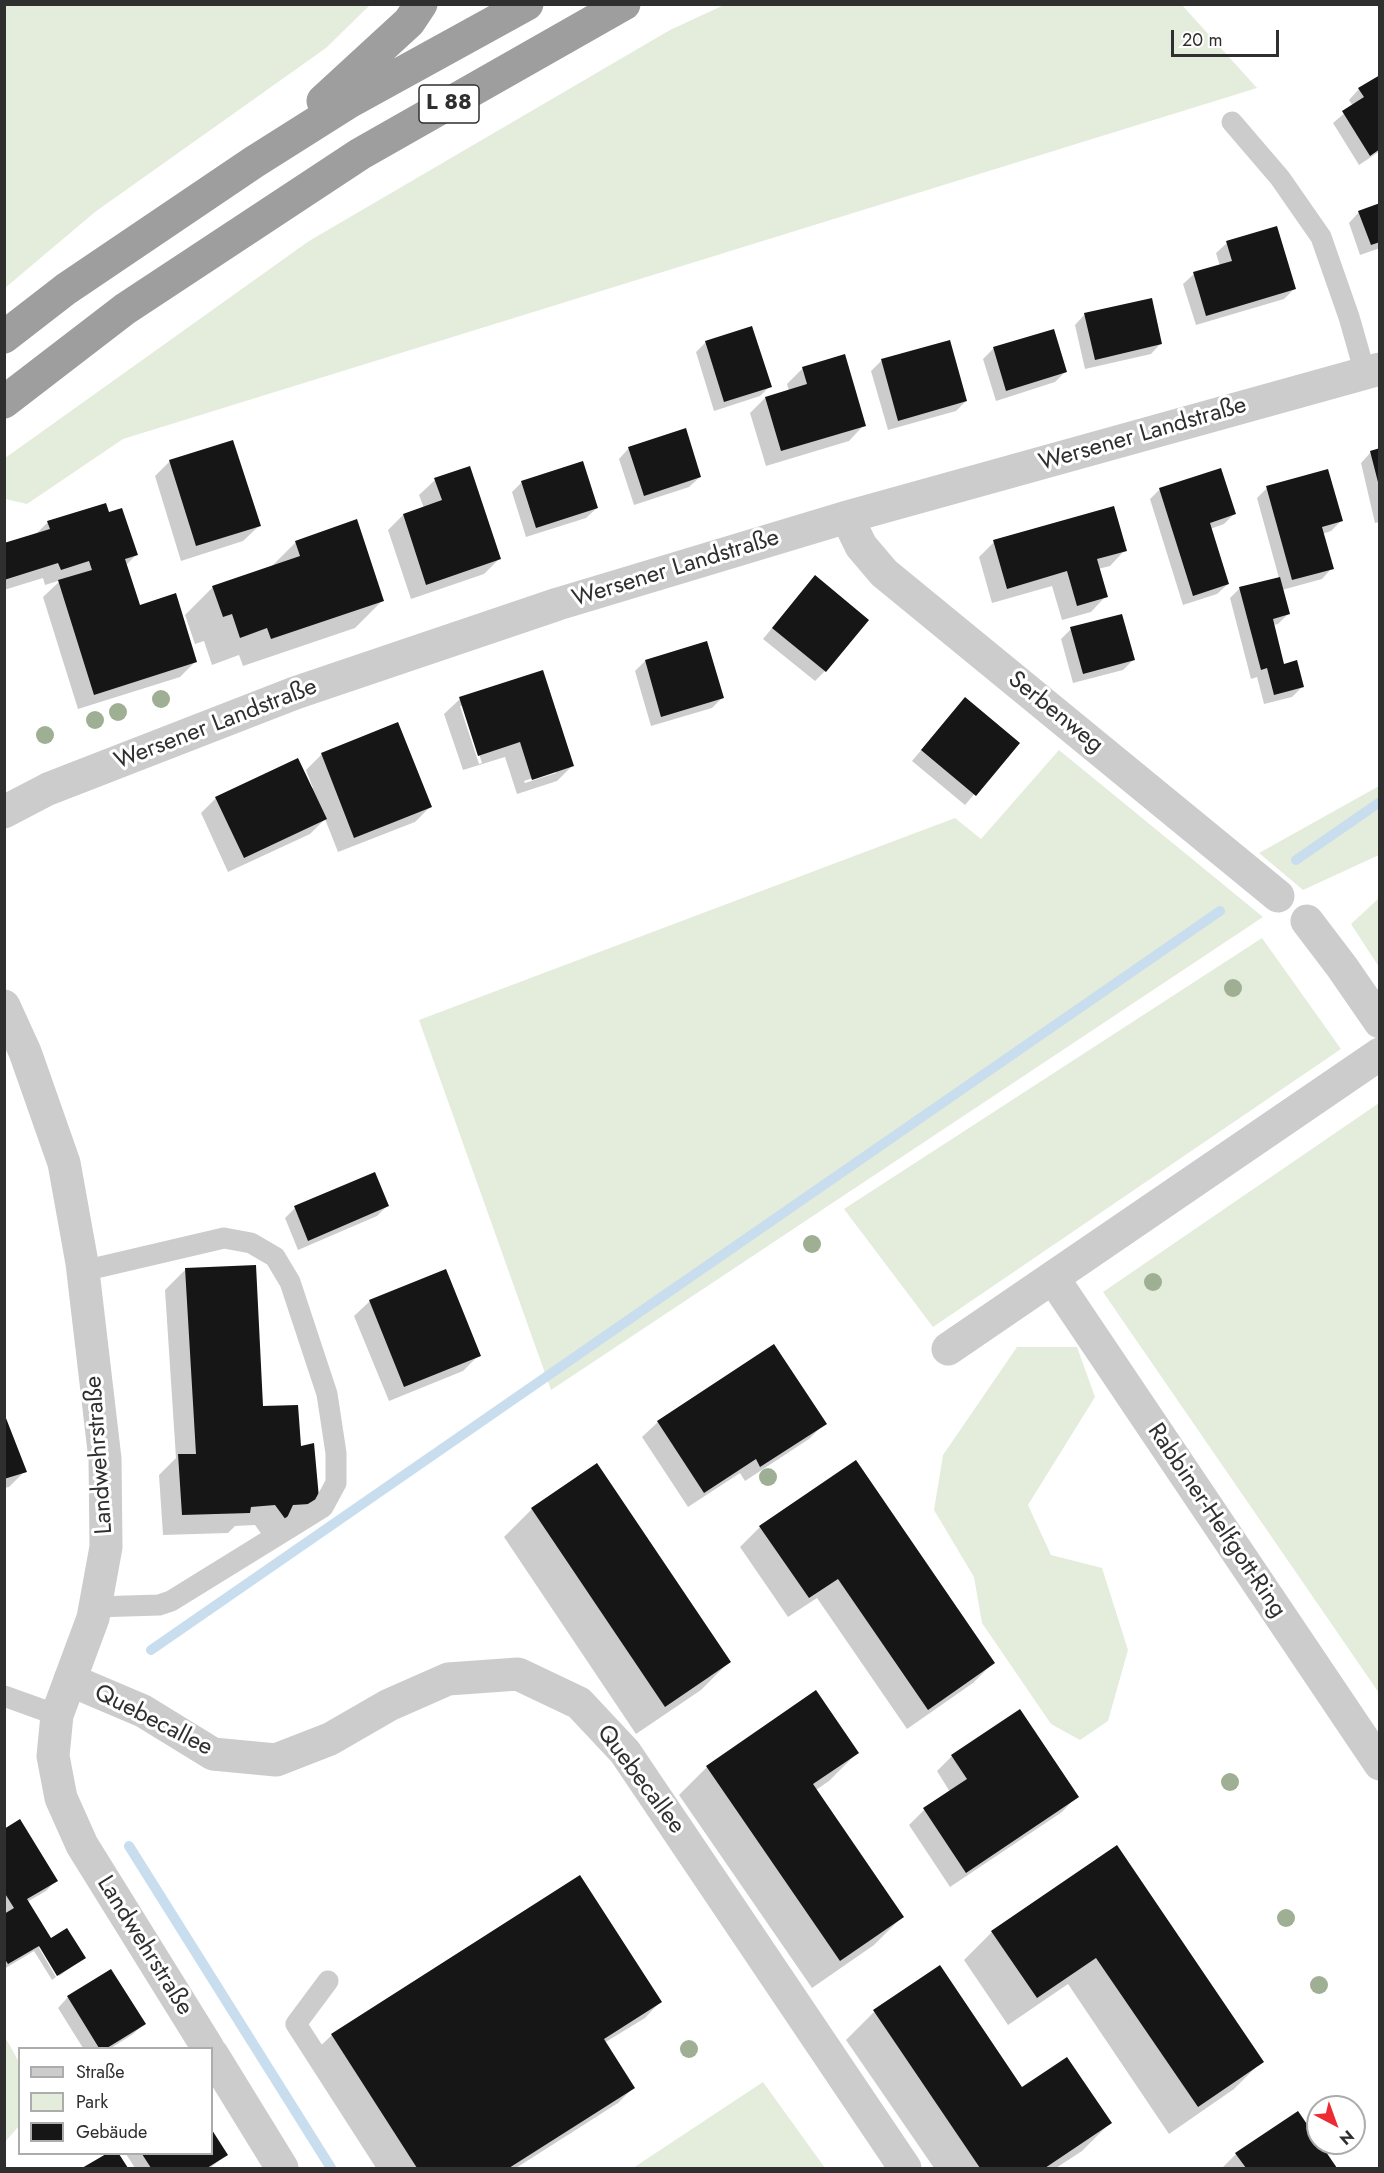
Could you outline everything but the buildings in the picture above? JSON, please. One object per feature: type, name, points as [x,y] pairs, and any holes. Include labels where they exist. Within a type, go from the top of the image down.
[{"type":"highway","points":[[254,162],[410,22],[421,4]]},
{"type":"highway","name":"L 88","points":[[4,337],[66,289],[254,162],[349,102],[527,4]]},
{"type":"highway","name":"L 88","points":[[4,402],[125,309],[360,154],[624,4]]},
{"type":"street","name":"Wersener Landstraße","points":[[4,812],[48,789],[295,693],[558,604],[847,517],[1372,371]]},
{"type":"street","name":"Serbenweg","points":[[847,517],[861,546],[884,573],[1278,896]]},
{"type":"street","points":[[1307,921],[1380,1022]]},
{"type":"street","name":"Landwehrstraße","points":[[4,1006],[25,1052],[64,1163],[83,1271],[105,1459],[106,1547],[93,1618],[57,1715],[53,1756],[61,1798],[78,1835],[207,2047]]},
{"type":"street","points":[[948,1349],[1380,1054]]},
{"type":"street","name":"Rabbiner-Helfgott-Ring","points":[[1053,1278],[1380,1764]]},
{"type":"street","name":"Quebecallee","points":[[70,1680],[142,1711],[213,1754],[276,1760],[330,1739],[389,1705],[448,1679],[518,1674],[579,1703],[625,1752],[905,2169]]},
{"type":"street","points":[[213,2056],[282,2169]]},
{"type":"lane","name":"Wersener Landstraße","points":[[1232,122],[1280,178],[1321,237],[1372,371]]},
{"type":"lane","points":[[83,1271],[224,1239],[251,1243],[275,1257],[290,1282],[327,1394],[336,1454],[336,1483],[323,1507],[171,1601],[159,1605],[95,1607]]},
{"type":"lane","points":[[4,1696],[57,1715]]},
{"type":"lane","points":[[328,1981],[296,2024],[386,2164]]},
{"type":"green space","points":[[5,4],[370,5],[326,48],[95,212],[5,288]]},
{"type":"green space","points":[[724,5],[1182,5],[1257,88],[123,439],[27,504],[5,499],[5,458],[309,241],[670,30]]},
{"type":"green space","points":[[1059,750],[1263,917],[551,1390],[419,1020],[955,818],[981,839]]},
{"type":"green space","points":[[1379,786],[1379,855],[1303,890],[1259,853]]},
{"type":"green space","points":[[1379,898],[1379,967],[1351,924]]},
{"type":"green space","points":[[1262,938],[1341,1049],[933,1327],[844,1209]]},
{"type":"green space","points":[[1380,1104],[1379,1693],[1103,1292]]},
{"type":"green space","points":[[1017,1347],[1077,1347],[1095,1397],[1028,1505],[1051,1555],[1102,1568],[1128,1650],[1108,1721],[1080,1740],[1051,1724],[982,1623],[974,1577],[934,1510],[943,1455]]},
{"type":"green space","points":[[5,2037],[18,2060],[18,2127],[5,2142]]},
{"type":"green space","points":[[763,2082],[825,2168],[633,2168]]},
{"type":"waterway","points":[[1296,860],[1380,802]]},
{"type":"waterway","points":[[151,1650],[1220,911]]},
{"type":"waterway","points":[[129,1846],[331,2168]]}]
